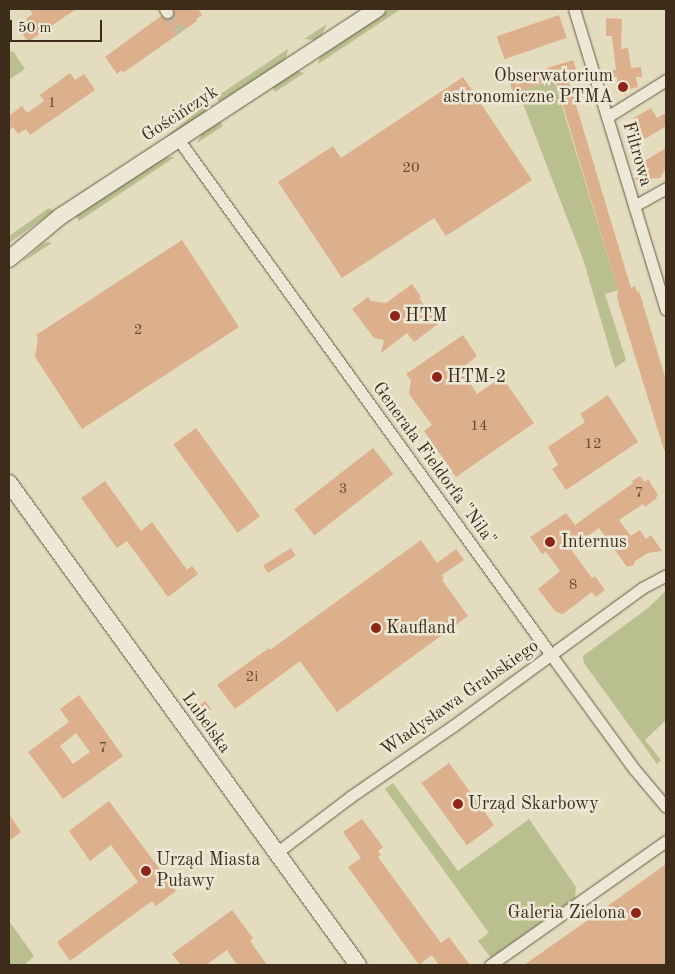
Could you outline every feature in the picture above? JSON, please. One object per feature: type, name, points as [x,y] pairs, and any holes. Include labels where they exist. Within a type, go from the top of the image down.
[{"type":"main road","name":"Gościńczyk","points":[[9,259],[57,219],[377,9]]},
{"type":"main road","name":"Lubelska","points":[[9,483],[22,504]]},
{"type":"main road","name":"Lubelska","points":[[9,487],[358,965]]},
{"type":"street","name":"Filtrowa","points":[[574,9],[666,309]]},
{"type":"street","points":[[607,117],[666,80]]},
{"type":"street","name":"Generała Fieldorfa \"Nila\"","points":[[178,139],[551,655],[666,808]]},
{"type":"street","points":[[634,206],[666,188]]},
{"type":"street","name":"Władysława Grabskiego","points":[[276,853],[372,781],[453,726],[642,588],[666,575]]},
{"type":"street","points":[[490,965],[666,841]]},
{"type":"green space","points":[[390,9],[401,9],[318,64],[320,56]]},
{"type":"green space","points":[[327,24],[320,38],[313,40],[304,39]]},
{"type":"green space","points":[[288,49],[286,58],[281,63],[219,102],[216,97]]},
{"type":"green space","points":[[13,51],[25,69],[10,79],[9,53]]},
{"type":"green space","points":[[297,71],[304,73],[275,92],[271,86]]},
{"type":"green space","points":[[554,80],[618,290],[605,294],[626,360],[615,368],[583,259],[518,91]]},
{"type":"green space","points":[[209,102],[213,107],[78,216],[74,212]]},
{"type":"green space","points":[[219,120],[223,126],[197,143],[203,131]]},
{"type":"green space","points":[[166,157],[175,157],[79,221],[75,215]]},
{"type":"green space","points":[[49,208],[54,211],[9,243],[9,236]]},
{"type":"green space","points":[[47,242],[52,243],[21,263],[41,245]]},
{"type":"green space","points":[[666,591],[666,720],[645,740],[661,760],[657,764],[584,663],[583,656],[648,608]]},
{"type":"green space","points":[[393,783],[458,871],[529,819],[576,887],[575,898],[491,958],[478,941],[489,933],[385,789]]},
{"type":"green space","points":[[9,921],[34,956],[24,965],[9,965]]},
{"type":"building","points":[[29,9],[76,9],[28,42],[20,30],[23,27],[20,23],[33,14]]},
{"type":"building","points":[[174,9],[198,9],[202,15],[196,19],[197,21],[123,73],[122,70],[117,74],[105,57],[161,16],[167,19],[172,18]]},
{"type":"building","points":[[559,15],[567,38],[504,59],[497,36]]},
{"type":"building","points":[[606,18],[622,19],[621,49],[628,48],[631,68],[641,67],[642,77],[636,77],[638,87],[629,89],[625,95],[618,92],[617,77],[613,77],[613,70],[616,70],[612,36],[606,36]]},
{"type":"building","points":[[573,60],[577,72],[567,75],[631,288],[635,286],[637,292],[639,291],[666,380],[666,450],[664,450],[617,298],[618,290],[555,79],[513,93],[509,80]]},
{"type":"building","points":[[70,73],[75,80],[84,74],[95,90],[30,135],[26,129],[18,134],[13,127],[9,130],[9,116],[22,106],[27,113],[44,101],[40,95]]},
{"type":"building","points":[[463,77],[532,180],[446,236],[434,218],[342,278],[278,182],[333,146],[341,158]]},
{"type":"building","points":[[651,108],[657,118],[666,113],[666,126],[645,139],[632,119]]},
{"type":"building","points":[[666,148],[666,168],[660,178],[634,180],[646,171],[641,163]]},
{"type":"building","points":[[182,240],[239,327],[82,429],[35,357],[38,338],[36,335]]},
{"type":"building","name":"HTM","points":[[412,284],[421,297],[419,298],[438,324],[414,342],[407,333],[381,353],[384,340],[374,338],[352,309],[368,297],[371,301],[386,303]]},
{"type":"building","points":[[463,335],[477,356],[461,369],[477,394],[502,377],[534,423],[456,477],[424,431],[432,425],[409,394],[411,380],[406,374]]},
{"type":"building","points":[[608,395],[638,442],[566,490],[552,469],[558,465],[548,447],[585,422],[580,414]]},
{"type":"building","points":[[196,428],[260,516],[237,533],[173,444]]},
{"type":"building","points":[[373,448],[393,474],[315,536],[294,510]]},
{"type":"building","points":[[640,476],[645,482],[648,479],[658,495],[657,498],[645,507],[643,504],[619,520],[631,536],[640,530],[646,539],[651,535],[662,551],[648,553],[635,561],[634,565],[627,567],[599,528],[570,548],[592,578],[595,576],[605,590],[596,597],[592,592],[563,614],[556,612],[538,589],[560,571],[546,552],[542,554],[530,537],[566,513],[575,525]]},
{"type":"building","points":[[105,481],[141,531],[152,522],[187,570],[192,566],[198,574],[168,597],[127,541],[117,548],[81,498]]},
{"type":"building","name":"Kaufland","points":[[421,540],[437,563],[456,549],[464,560],[442,575],[444,578],[442,580],[468,616],[337,712],[300,661],[235,709],[217,685],[269,648],[270,650]]},
{"type":"building","points":[[291,548],[296,556],[268,573],[263,565]]},
{"type":"building","points":[[79,695],[123,756],[63,799],[28,752],[69,722],[60,709]],"holes":[[[76,733],[90,752],[73,764],[60,746]]]},
{"type":"building","points":[[205,701],[211,709],[203,715],[197,707]]},
{"type":"building","name":"Urząd Skarbowy","points":[[449,763],[494,825],[467,845],[421,783]]},
{"type":"building","name":"Urząd Miasta Puławy","points":[[109,801],[176,891],[156,906],[152,901],[70,961],[57,942],[138,882],[111,845],[90,861],[69,831]]},
{"type":"building","points":[[9,814],[21,832],[9,841]]},
{"type":"building","points":[[362,819],[383,847],[378,851],[381,855],[378,857],[441,943],[449,937],[470,965],[439,965],[432,955],[419,965],[348,867],[361,858],[343,832]]},
{"type":"building","name":"Galeria Zielona","points":[[666,864],[666,965],[524,965],[598,913]]},
{"type":"building","points":[[232,910],[253,938],[250,941],[267,965],[237,965],[227,950],[206,965],[181,965],[172,954]]},
{"type":"tunnel","points":[[167,12],[181,31]]},
{"type":"place","name":"Obserwatorium astronomiczne PTMA","points":[[623,87]]},
{"type":"place","name":"HTM","points":[[395,316]]},
{"type":"place","name":"HTM-2","points":[[437,377]]},
{"type":"place","name":"Internus","points":[[550,542]]},
{"type":"place","name":"Kaufland","points":[[376,628]]},
{"type":"place","name":"Urząd Skarbowy","points":[[458,804]]},
{"type":"place","name":"Urząd Miasta Puławy","points":[[146,871]]},
{"type":"place","name":"Galeria Zielona","points":[[636,913]]}]
